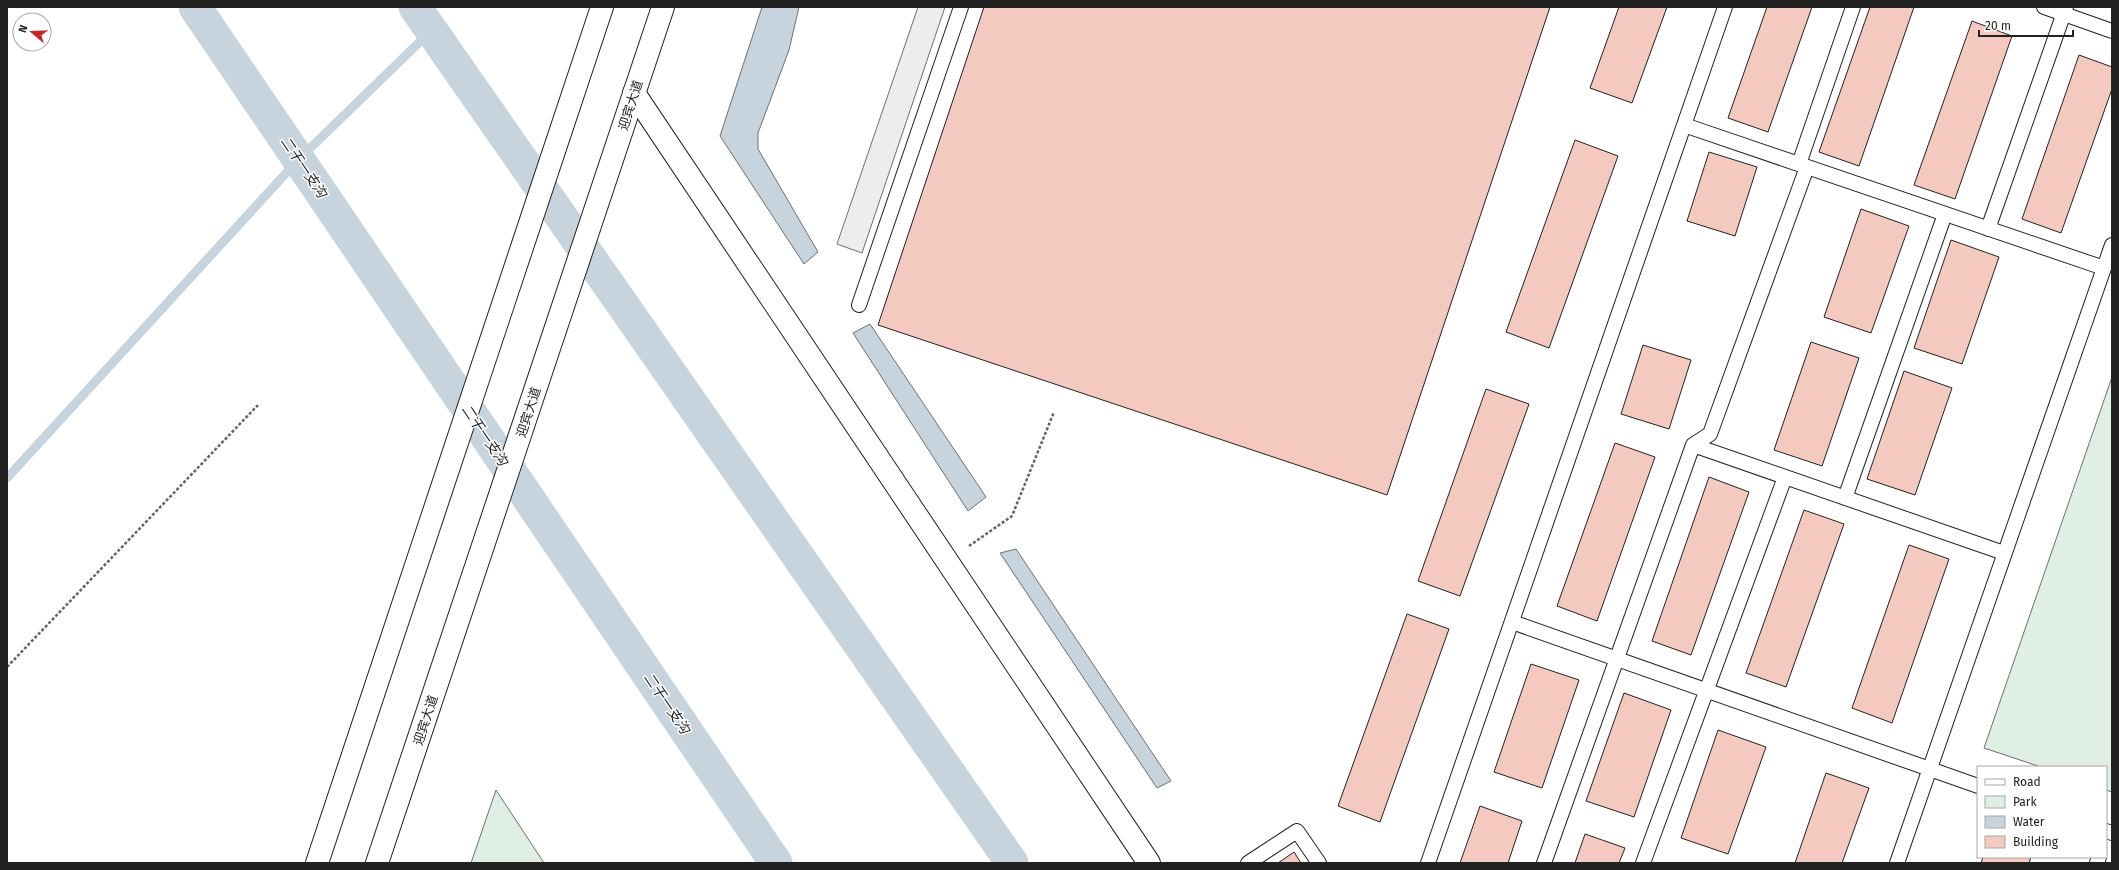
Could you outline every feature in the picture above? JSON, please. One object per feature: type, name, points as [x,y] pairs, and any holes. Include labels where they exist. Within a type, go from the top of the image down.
[{"type":"main road","points":[[317,863],[602,7]]},
{"type":"main road","name":"迎宾大道","points":[[377,863],[663,7]]},
{"type":"main road","points":[[634,93],[1149,863]]},
{"type":"lane","points":[[859,305],[961,7]]},
{"type":"lane","points":[[1428,863],[1726,7]]},
{"type":"lane","points":[[1544,863],[1694,445],[1710,434],[1803,166],[1854,7]]},
{"type":"lane","points":[[2044,7],[2065,10],[2112,31]]},
{"type":"lane","points":[[1988,228],[2065,10]]},
{"type":"lane","points":[[1684,125],[2104,268]]},
{"type":"lane","points":[[1845,498],[1946,214]]},
{"type":"lane","points":[[1897,863],[2112,245]]},
{"type":"lane","points":[[1694,445],[2004,553]]},
{"type":"lane","points":[[1643,863],[1785,477]]},
{"type":"lane","points":[[1512,622],[1977,786]]},
{"type":"lane","points":[[1248,863],[1297,831],[1319,863]]},
{"type":"path","points":[[7,667],[258,405]]},
{"type":"path","points":[[947,562],[1012,516],[1054,412]]},
{"type":"green space","points":[[2112,377],[2112,792],[2107,790],[2107,766],[2038,766],[1984,748]]},
{"type":"green space","points":[[496,790],[544,863],[471,863]]},
{"type":"shaded area","points":[[918,7],[945,7],[862,253],[837,244]]},
{"type":"water","points":[[762,7],[799,7],[789,50],[758,133],[758,149],[818,252],[804,264],[720,136]]},
{"type":"water","points":[[870,324],[986,497],[968,511],[853,333]]},
{"type":"water","points":[[1016,549],[1171,781],[1157,788],[1000,553]]},
{"type":"building","points":[[984,7],[1550,7],[1387,495],[878,325]]},
{"type":"building","points":[[1619,7],[1667,7],[1632,103],[1590,88]]},
{"type":"building","points":[[1767,7],[1812,7],[1768,132],[1728,118]]},
{"type":"building","points":[[1870,7],[1914,7],[1859,166],[1819,152]]},
{"type":"building","points":[[1972,21],[2012,36],[1955,199],[1914,185]]},
{"type":"building","points":[[2079,55],[2112,67],[2112,89],[2061,233],[2022,219]]},
{"type":"building","points":[[1575,140],[1618,156],[1549,348],[1506,332]]},
{"type":"building","points":[[1709,152],[1757,167],[1735,236],[1687,221]]},
{"type":"building","points":[[1861,209],[1909,226],[1871,333],[1824,317]]},
{"type":"building","points":[[1951,240],[1999,257],[1962,364],[1914,348]]},
{"type":"building","points":[[1811,342],[1859,358],[1822,466],[1774,450]]},
{"type":"building","points":[[1643,345],[1691,360],[1669,429],[1621,414]]},
{"type":"building","points":[[1904,371],[1952,388],[1915,495],[1867,479]]},
{"type":"building","points":[[1486,389],[1529,404],[1460,596],[1418,581]]},
{"type":"building","points":[[1615,443],[1655,457],[1597,621],[1557,606]]},
{"type":"building","points":[[1709,477],[1749,492],[1691,655],[1652,641]]},
{"type":"building","points":[[1804,510],[1844,524],[1786,687],[1746,673]]},
{"type":"building","points":[[1909,545],[1949,559],[1892,723],[1852,708]]},
{"type":"building","points":[[1407,614],[1449,629],[1380,822],[1338,806]]},
{"type":"building","points":[[1531,664],[1579,680],[1542,788],[1494,772]]},
{"type":"building","points":[[1624,693],[1671,710],[1634,817],[1586,801]]},
{"type":"building","points":[[1718,730],[1766,747],[1728,854],[1681,838]]},
{"type":"building","points":[[1826,773],[1869,788],[1842,863],[1795,863]]},
{"type":"building","points":[[1480,806],[1522,821],[1508,863],[1460,863]]},
{"type":"building","points":[[1585,834],[1625,848],[1619,863],[1575,863]]},
{"type":"building","points":[[1294,852],[1301,863],[1278,863]]},
{"type":"building","points":[[1983,858],[2031,858],[2029,863],[1981,863]]},
{"type":"waterway","name":"二干一支沟","points":[[195,7],[776,863]]},
{"type":"waterway","points":[[415,7],[1012,863]]},
{"type":"waterway","points":[[7,478],[299,159],[431,31]]}]
